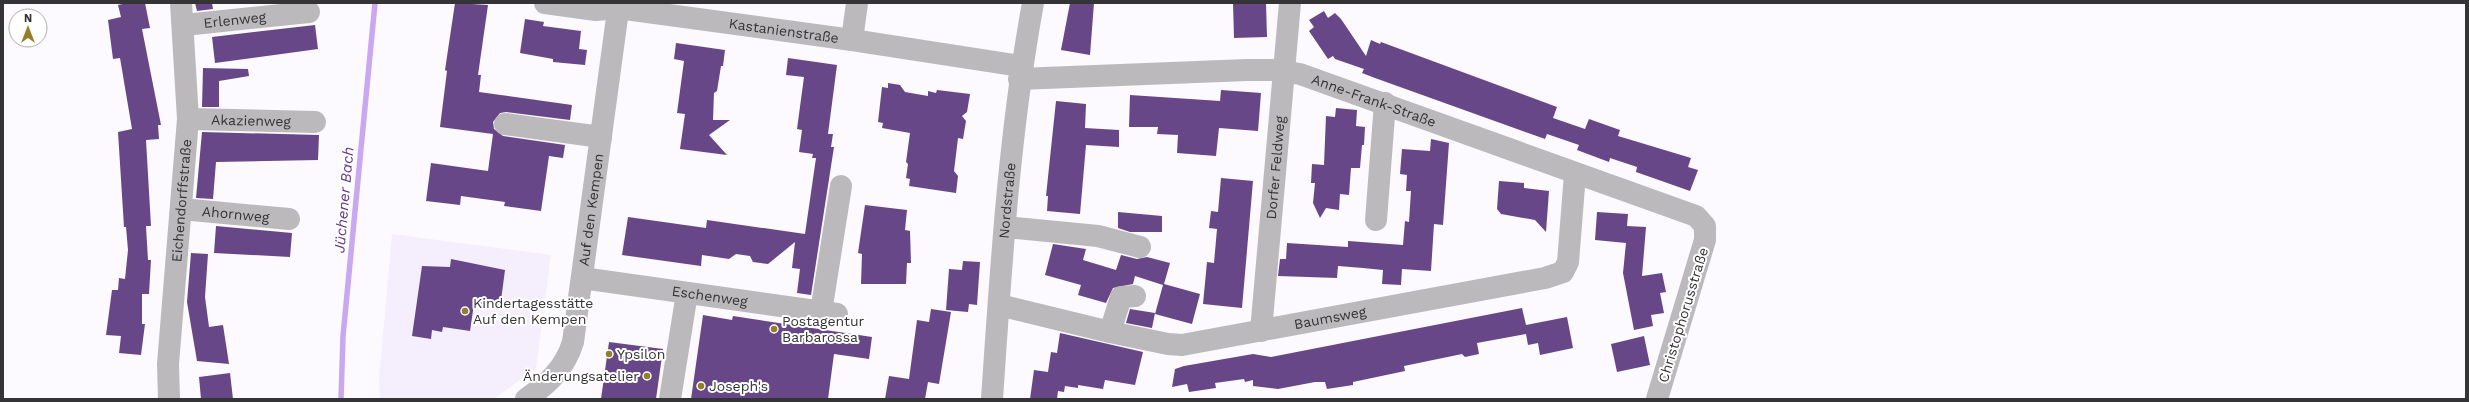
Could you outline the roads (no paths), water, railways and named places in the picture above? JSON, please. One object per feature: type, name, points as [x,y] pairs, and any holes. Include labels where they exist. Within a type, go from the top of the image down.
[{"type":"street","name":"Eichendorffstraße","points":[[169,399],[168,364],[188,119],[184,25],[181,3]]},
{"type":"street","name":"Kastanienstraße","points":[[545,3],[596,10],[618,5],[852,40],[1020,73]]},
{"type":"street","points":[[852,40],[857,3]]},
{"type":"street","name":"Nordstraße","points":[[992,399],[1005,227],[1020,73],[1033,3]]},
{"type":"street","name":"Dorfer Feldweg","points":[[1261,331],[1290,3]]},
{"type":"street","name":"Auf den Kempen","points":[[529,398],[558,372],[570,351],[582,278],[618,5]]},
{"type":"street","name":"Erlenweg","points":[[184,25],[309,12]]},
{"type":"street","name":"Anne-Frank-Straße","points":[[1020,73],[1248,70],[1285,71],[1316,79],[1385,103],[1575,174],[1691,214],[1701,220],[1706,230]]},
{"type":"street","points":[[1376,220],[1385,103]]},
{"type":"street","name":"Akazienweg","points":[[188,119],[315,122]]},
{"type":"street","points":[[505,124],[601,137]]},
{"type":"street","name":"Baumsweg","points":[[999,305],[1110,332],[1168,344],[1182,345],[1561,273],[1567,266],[1570,252],[1575,174]]},
{"type":"street","name":"Eschenweg","points":[[582,278],[829,313],[841,186]]},
{"type":"street","name":"Ahornweg","points":[[181,209],[290,219]]},
{"type":"street","points":[[1005,227],[1098,236],[1140,247]]},
{"type":"street","name":"Christophorusstraße","points":[[1657,399],[1702,250],[1706,230]]},
{"type":"street","points":[[670,399],[687,293]]},
{"type":"street","points":[[1110,332],[1121,298],[1135,296]]},
{"type":"waterway","name":"Jüchener Bach","points":[[341,399],[343,336],[375,3]]},
{"type":"place","name":"Kindertagesstätte Auf den Kempen","points":[[465,311]]},
{"type":"place","name":"Postagentur Barbarossa","points":[[774,329]]},
{"type":"place","name":"Ypsilon","points":[[609,354]]},
{"type":"place","name":"Änderungsatelier","points":[[647,376]]},
{"type":"place","name":"Joseph's","points":[[701,386]]}]
